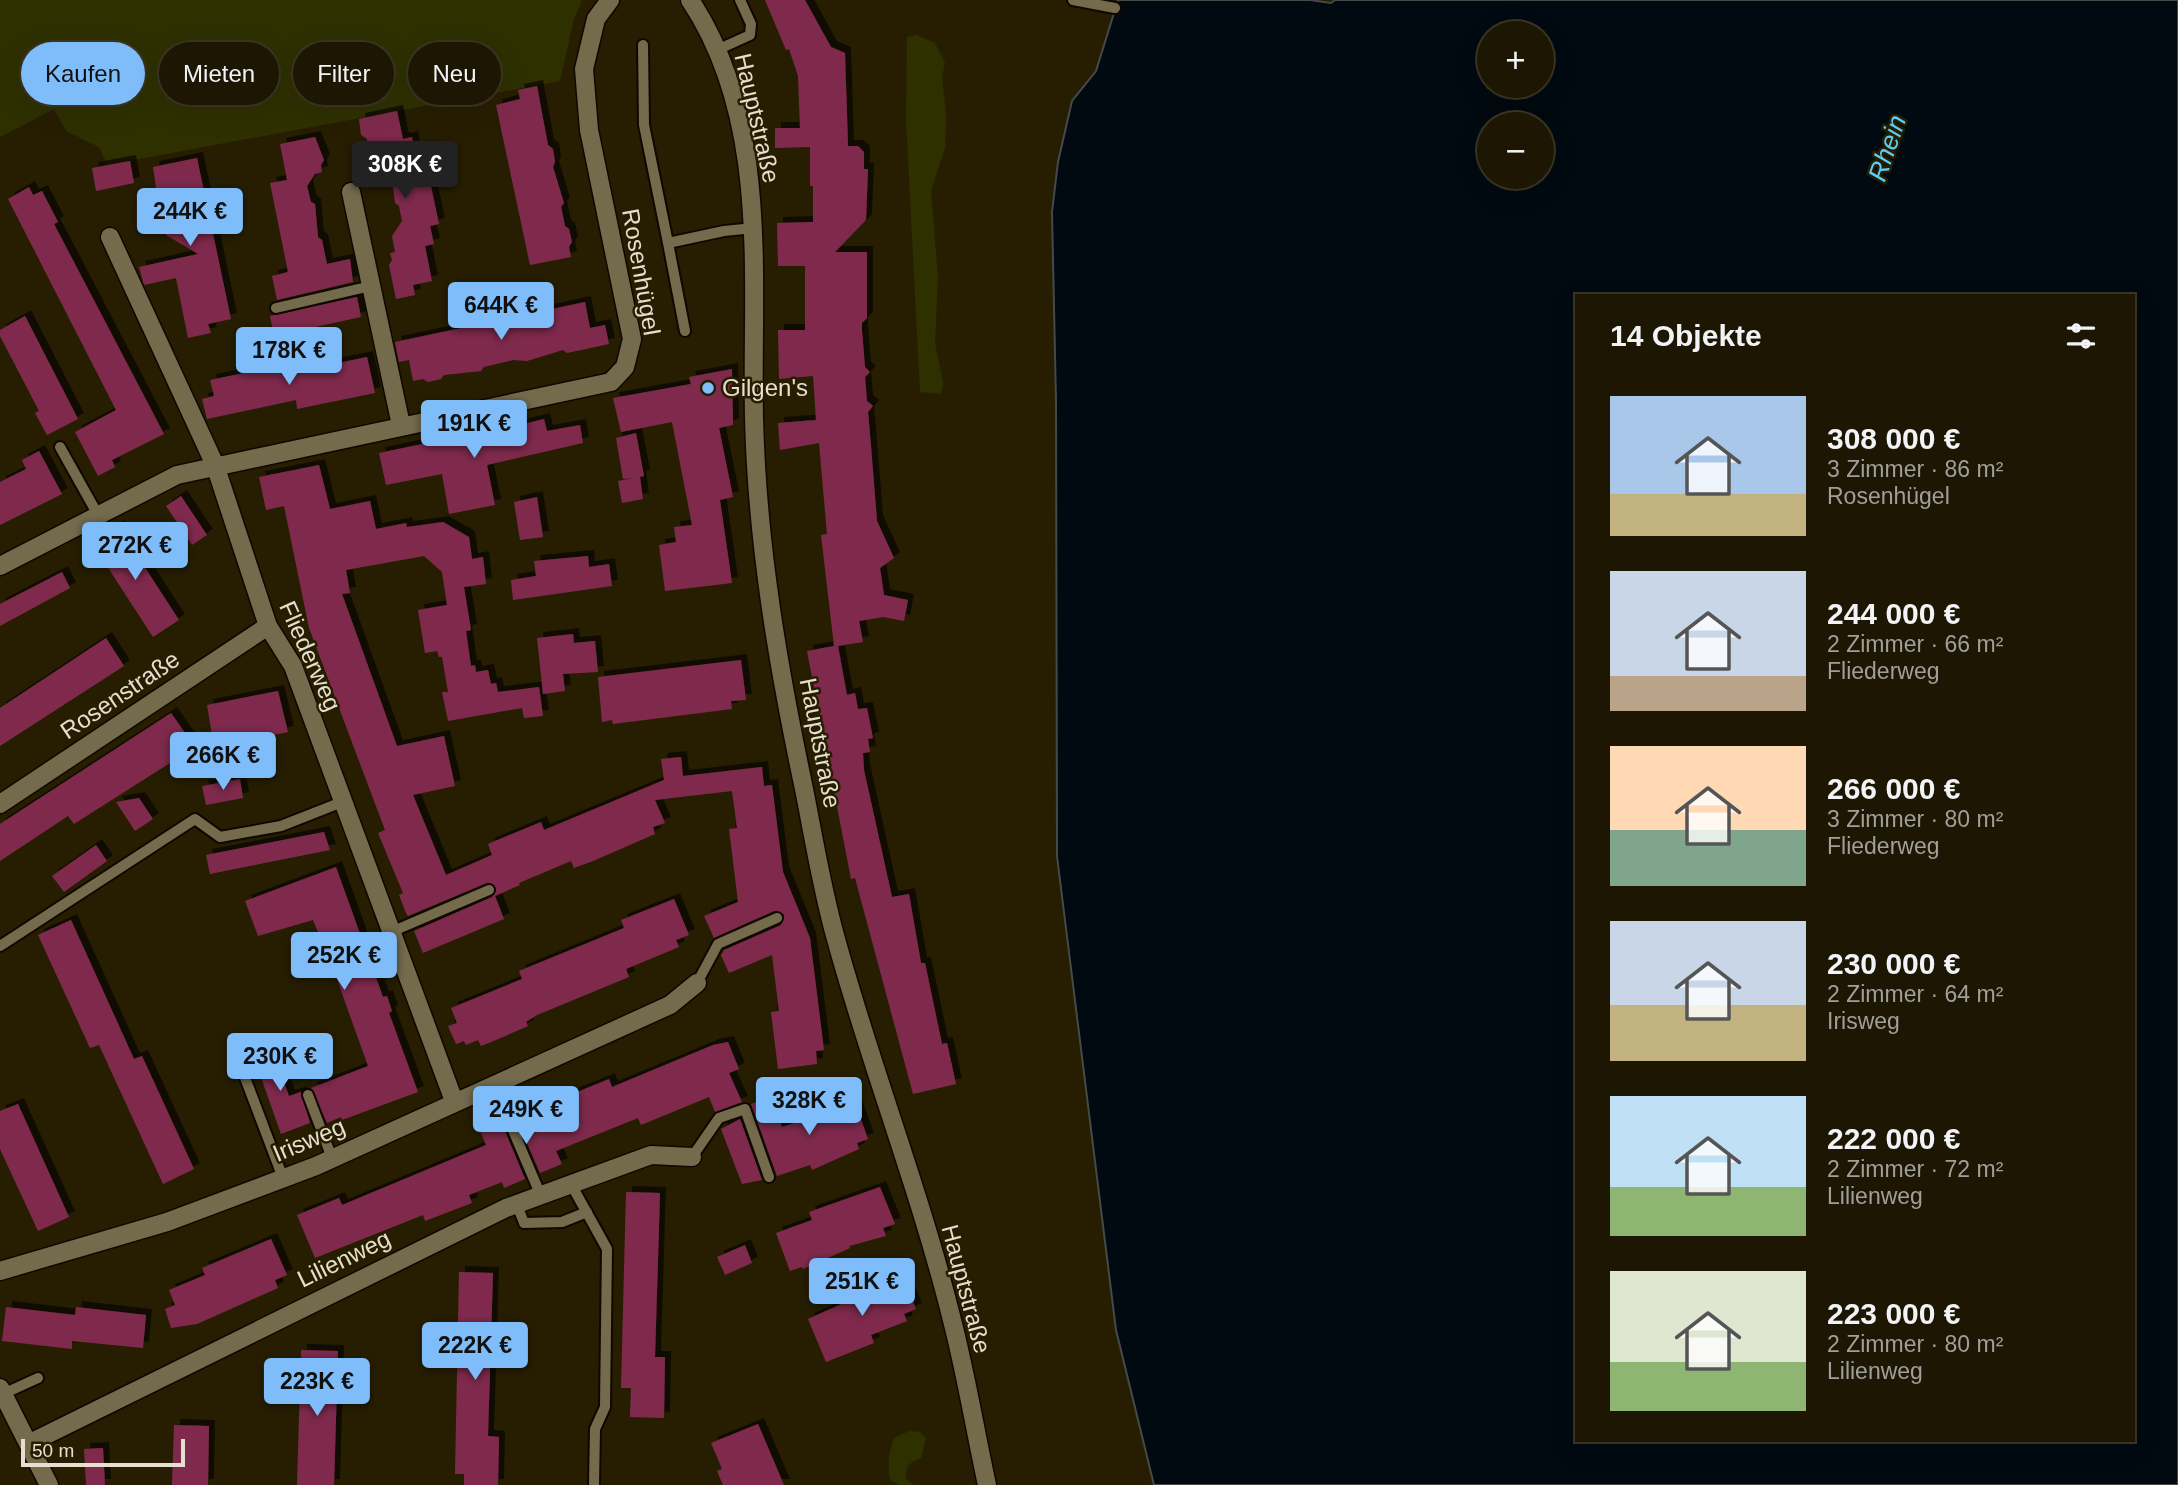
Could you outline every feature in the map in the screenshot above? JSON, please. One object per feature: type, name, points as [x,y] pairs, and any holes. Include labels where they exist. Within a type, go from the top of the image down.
[{"type":"street","name":"Rosenhügel","points":[[0,566],[177,475],[611,382],[625,367],[632,339],[589,130],[584,69],[596,19],[610,0]]},
{"type":"street","name":"Hauptstraße","points":[[690,0],[717,50],[743,141],[754,228],[754,417],[761,535],[789,715],[835,937],[952,1320],[986,1485]]},
{"type":"street","points":[[351,192],[401,425]]},
{"type":"street","name":"Fliederweg","points":[[110,237],[215,465],[268,626],[293,666],[454,1101]]},
{"type":"street","name":"Rosenstraße","points":[[0,804],[268,626]]},
{"type":"street","name":"Irisweg","points":[[0,1271],[167,1222],[332,1158],[670,1005],[697,983]]},
{"type":"street","name":"Lilienweg","points":[[30,1443],[445,1236],[517,1205],[651,1155],[692,1157]]},
{"type":"street","points":[[2,1391],[49,1485]]},
{"type":"lane","points":[[717,50],[750,34],[751,24],[740,0]]},
{"type":"lane","points":[[1073,0],[1115,8]]},
{"type":"lane","points":[[643,45],[644,125],[685,331]]},
{"type":"lane","points":[[668,243],[724,231],[754,228]]},
{"type":"lane","points":[[276,308],[371,286]]},
{"type":"lane","points":[[60,447],[98,515]]},
{"type":"lane","points":[[0,946],[195,819],[220,837],[281,826],[342,802]]},
{"type":"lane","points":[[391,932],[489,890]]},
{"type":"lane","points":[[697,983],[718,944],[777,919]]},
{"type":"lane","points":[[244,1075],[283,1178]]},
{"type":"lane","points":[[308,1095],[332,1158]]},
{"type":"lane","points":[[692,1157],[719,1118],[745,1109],[769,1177]]},
{"type":"lane","points":[[507,1116],[541,1196]]},
{"type":"lane","points":[[572,1186],[607,1248],[608,1259],[605,1406],[595,1429],[594,1485]]},
{"type":"lane","points":[[517,1205],[524,1223],[562,1222],[587,1212]]},
{"type":"lane","points":[[2,1391],[38,1378]]},
{"type":"shaded area","points":[[0,0],[582,0],[574,19],[560,81],[501,92],[501,42],[408,42],[408,105],[431,105],[107,165],[99,147],[66,131],[54,109],[0,137]]},
{"type":"shaded area","points":[[916,35],[935,43],[945,63],[942,77],[946,114],[945,148],[931,191],[938,277],[935,343],[943,382],[941,394],[920,392],[906,120],[907,37]]},
{"type":"shaded area","points":[[909,1431],[920,1432],[926,1438],[921,1458],[911,1463],[906,1471],[906,1479],[914,1485],[899,1485],[890,1480],[890,1454],[894,1438]]},
{"type":"water","name":"Rhein","points":[[1118,0],[1310,0],[1331,3],[1335,0],[2178,0],[2178,1485],[1154,1485],[1116,1330],[1057,856],[1056,401],[1052,212],[1058,162],[1072,101],[1096,71]]},
{"type":"building","points":[[765,0],[805,0],[831,47],[845,53],[848,146],[858,146],[864,152],[864,169],[868,169],[866,220],[835,252],[867,252],[867,318],[862,323],[862,331],[865,367],[870,372],[865,377],[867,401],[873,406],[868,412],[877,521],[894,558],[880,568],[884,595],[908,600],[904,621],[883,617],[859,621],[863,642],[838,646],[847,695],[855,693],[858,709],[867,708],[873,738],[868,739],[870,752],[863,753],[864,770],[892,897],[909,894],[921,963],[925,963],[942,1044],[947,1043],[956,1084],[913,1094],[855,878],[851,879],[807,651],[834,646],[821,535],[827,534],[819,443],[780,450],[778,423],[816,420],[813,376],[779,379],[778,330],[805,330],[805,266],[778,266],[777,223],[813,222],[813,186],[810,186],[810,147],[775,148],[775,128],[800,128],[798,76],[789,49],[786,50]]},
{"type":"building","points":[[537,86],[548,145],[553,149],[553,167],[564,203],[561,207],[565,226],[569,229],[572,242],[569,247],[571,257],[530,265],[496,105],[520,99],[518,90]]},
{"type":"building","points":[[397,111],[403,139],[412,137],[415,155],[424,153],[439,224],[430,226],[434,244],[425,246],[432,281],[413,285],[415,295],[396,299],[389,265],[392,260],[390,253],[395,252],[392,236],[402,221],[399,206],[395,203],[391,170],[376,161],[373,145],[368,147],[367,139],[361,135],[359,119]]},
{"type":"building","points":[[315,137],[324,160],[321,165],[322,172],[315,174],[307,186],[311,202],[315,204],[318,237],[322,240],[327,264],[350,259],[353,282],[277,300],[272,276],[288,272],[270,183],[287,180],[280,144]]},
{"type":"building","points":[[197,158],[231,319],[208,324],[211,333],[188,338],[176,278],[144,285],[139,267],[198,254],[166,235],[163,221],[166,217],[162,197],[157,194],[153,167]]},
{"type":"building","points":[[130,161],[134,183],[96,191],[92,168]]},
{"type":"building","points":[[29,187],[33,195],[42,191],[58,222],[54,224],[164,434],[112,460],[115,467],[98,476],[75,432],[116,410],[8,199]]},
{"type":"building","points":[[357,297],[361,317],[274,336],[270,316]]},
{"type":"building","points":[[585,302],[590,328],[605,325],[609,344],[567,353],[563,350],[527,361],[513,360],[484,367],[481,371],[444,375],[441,379],[428,382],[423,379],[413,381],[409,360],[399,362],[395,342]]},
{"type":"building","points":[[25,316],[78,419],[47,435],[35,413],[39,411],[0,336],[0,330]]},
{"type":"building","points":[[367,357],[375,393],[297,409],[296,400],[207,419],[202,399],[214,396],[210,380],[288,364],[290,373]]},
{"type":"building","points":[[732,369],[733,425],[719,428],[733,497],[720,500],[732,583],[665,591],[659,545],[676,542],[674,527],[692,525],[672,422],[621,432],[613,398],[691,384],[689,377]]},
{"type":"building","points":[[544,419],[547,431],[580,425],[583,443],[487,465],[495,505],[449,514],[442,474],[386,485],[379,453],[432,442],[433,446]]},
{"type":"building","points":[[636,433],[644,476],[640,477],[643,499],[622,503],[618,481],[633,478],[623,479],[616,438]]},
{"type":"building","points":[[39,451],[62,494],[0,525],[0,482],[26,469],[22,460]]},
{"type":"building","points":[[319,465],[330,509],[370,501],[376,529],[406,523],[407,527],[443,522],[469,537],[472,559],[483,557],[486,584],[464,587],[471,630],[466,631],[471,666],[475,665],[476,672],[488,670],[491,684],[496,683],[498,692],[539,687],[543,716],[524,718],[522,708],[448,721],[442,692],[448,692],[442,657],[439,657],[437,651],[425,653],[418,610],[447,605],[442,572],[424,556],[346,570],[350,593],[342,594],[397,746],[444,736],[455,786],[413,795],[446,875],[492,855],[488,844],[541,822],[544,830],[664,780],[661,759],[681,757],[683,776],[762,767],[764,786],[772,785],[783,872],[810,938],[824,1050],[816,1051],[817,1064],[778,1069],[771,1012],[779,1011],[772,955],[729,973],[721,955],[724,950],[781,925],[784,914],[774,911],[714,938],[704,916],[738,902],[729,829],[737,828],[732,791],[655,800],[665,823],[653,827],[655,834],[574,868],[571,861],[519,883],[520,885],[495,896],[504,919],[423,953],[414,931],[492,897],[496,888],[487,883],[408,916],[406,913],[399,895],[403,893],[378,833],[385,830],[309,628],[284,506],[266,510],[259,477]]},
{"type":"building","points":[[181,496],[207,535],[192,545],[166,506]]},
{"type":"building","points":[[537,497],[543,537],[520,540],[514,502]]},
{"type":"building","points":[[118,526],[179,620],[153,637],[92,543]]},
{"type":"building","points":[[588,556],[589,567],[609,564],[612,586],[513,600],[511,580],[536,576],[534,561]]},
{"type":"building","points":[[62,572],[70,588],[0,626],[0,604]]},
{"type":"building","points":[[573,634],[574,643],[595,641],[598,672],[563,674],[565,691],[543,694],[537,638]]},
{"type":"building","points":[[106,638],[124,666],[0,746],[0,708]]},
{"type":"building","points":[[741,660],[746,700],[731,701],[732,709],[613,724],[612,720],[602,722],[598,677]]},
{"type":"building","points":[[278,691],[288,732],[214,747],[207,705]]},
{"type":"building","points":[[171,713],[195,747],[74,824],[68,816],[0,861],[0,824]]},
{"type":"building","points":[[240,779],[243,798],[206,805],[202,786],[219,783],[221,787],[220,783]]},
{"type":"building","points":[[139,798],[153,819],[135,831],[116,802]]},
{"type":"building","points":[[324,832],[330,850],[210,874],[206,855]]},
{"type":"building","points":[[96,845],[107,861],[64,892],[52,876]]},
{"type":"building","points":[[336,867],[364,945],[367,943],[373,959],[370,961],[383,997],[387,996],[392,1011],[389,1013],[418,1092],[327,1123],[311,1088],[368,1066],[334,971],[313,920],[258,936],[245,901]]},
{"type":"building","points":[[674,899],[689,935],[676,940],[679,947],[626,969],[629,977],[537,1015],[526,1022],[528,1026],[496,1040],[481,1046],[478,1040],[466,1045],[464,1041],[456,1044],[448,1026],[457,1023],[451,1008],[522,979],[519,971],[624,928],[621,920]]},
{"type":"building","points":[[71,920],[134,1059],[142,1056],[194,1169],[163,1184],[99,1045],[90,1048],[38,935]]},
{"type":"building","points":[[728,1042],[739,1069],[729,1073],[742,1102],[715,1112],[709,1097],[641,1125],[638,1118],[556,1151],[562,1164],[540,1173],[514,1113],[505,1109],[500,1119],[525,1179],[504,1188],[502,1182],[469,1195],[472,1203],[425,1221],[423,1215],[315,1258],[297,1215],[339,1198],[342,1205],[486,1145],[474,1116],[532,1092],[538,1108],[609,1079],[612,1087],[713,1045]]},
{"type":"building","points":[[271,1046],[289,1096],[301,1092],[310,1123],[281,1134],[252,1052]]},
{"type":"building","points":[[770,1097],[782,1127],[855,1103],[868,1139],[857,1143],[859,1149],[812,1170],[810,1165],[777,1176],[751,1104]]},
{"type":"building","points":[[18,1104],[69,1217],[38,1231],[0,1149],[0,1111]]},
{"type":"building","points":[[740,1119],[762,1180],[742,1184],[721,1129]]},
{"type":"building","points":[[880,1187],[895,1224],[883,1228],[886,1236],[849,1246],[850,1248],[803,1269],[802,1267],[790,1271],[776,1233],[812,1220],[809,1212]]},
{"type":"building","points":[[626,1192],[660,1193],[655,1357],[665,1357],[664,1418],[630,1417],[631,1388],[621,1388]]},
{"type":"building","points":[[271,1239],[287,1275],[275,1280],[278,1288],[197,1324],[171,1328],[165,1309],[175,1305],[169,1290],[205,1275],[202,1268]]},
{"type":"building","points":[[745,1245],[752,1263],[725,1275],[717,1257]]},
{"type":"building","points":[[459,1272],[493,1273],[488,1436],[499,1437],[498,1485],[464,1485],[464,1474],[455,1474]]},
{"type":"building","points":[[901,1272],[916,1309],[904,1314],[907,1321],[871,1335],[874,1343],[826,1362],[808,1319],[868,1292],[866,1287],[885,1278],[886,1283]]},
{"type":"building","points":[[6,1307],[75,1315],[76,1307],[146,1315],[143,1348],[72,1341],[72,1349],[2,1341]]},
{"type":"building","points":[[301,1350],[338,1351],[334,1485],[297,1485]]},
{"type":"building","points":[[758,1424],[784,1485],[723,1485],[717,1471],[722,1469],[711,1443]]},
{"type":"building","points":[[174,1425],[209,1426],[208,1485],[172,1485]]},
{"type":"building","points":[[103,1448],[105,1485],[86,1485],[84,1449]]},
{"type":"place","name":"Gilgen's","points":[[708,388]]}]
